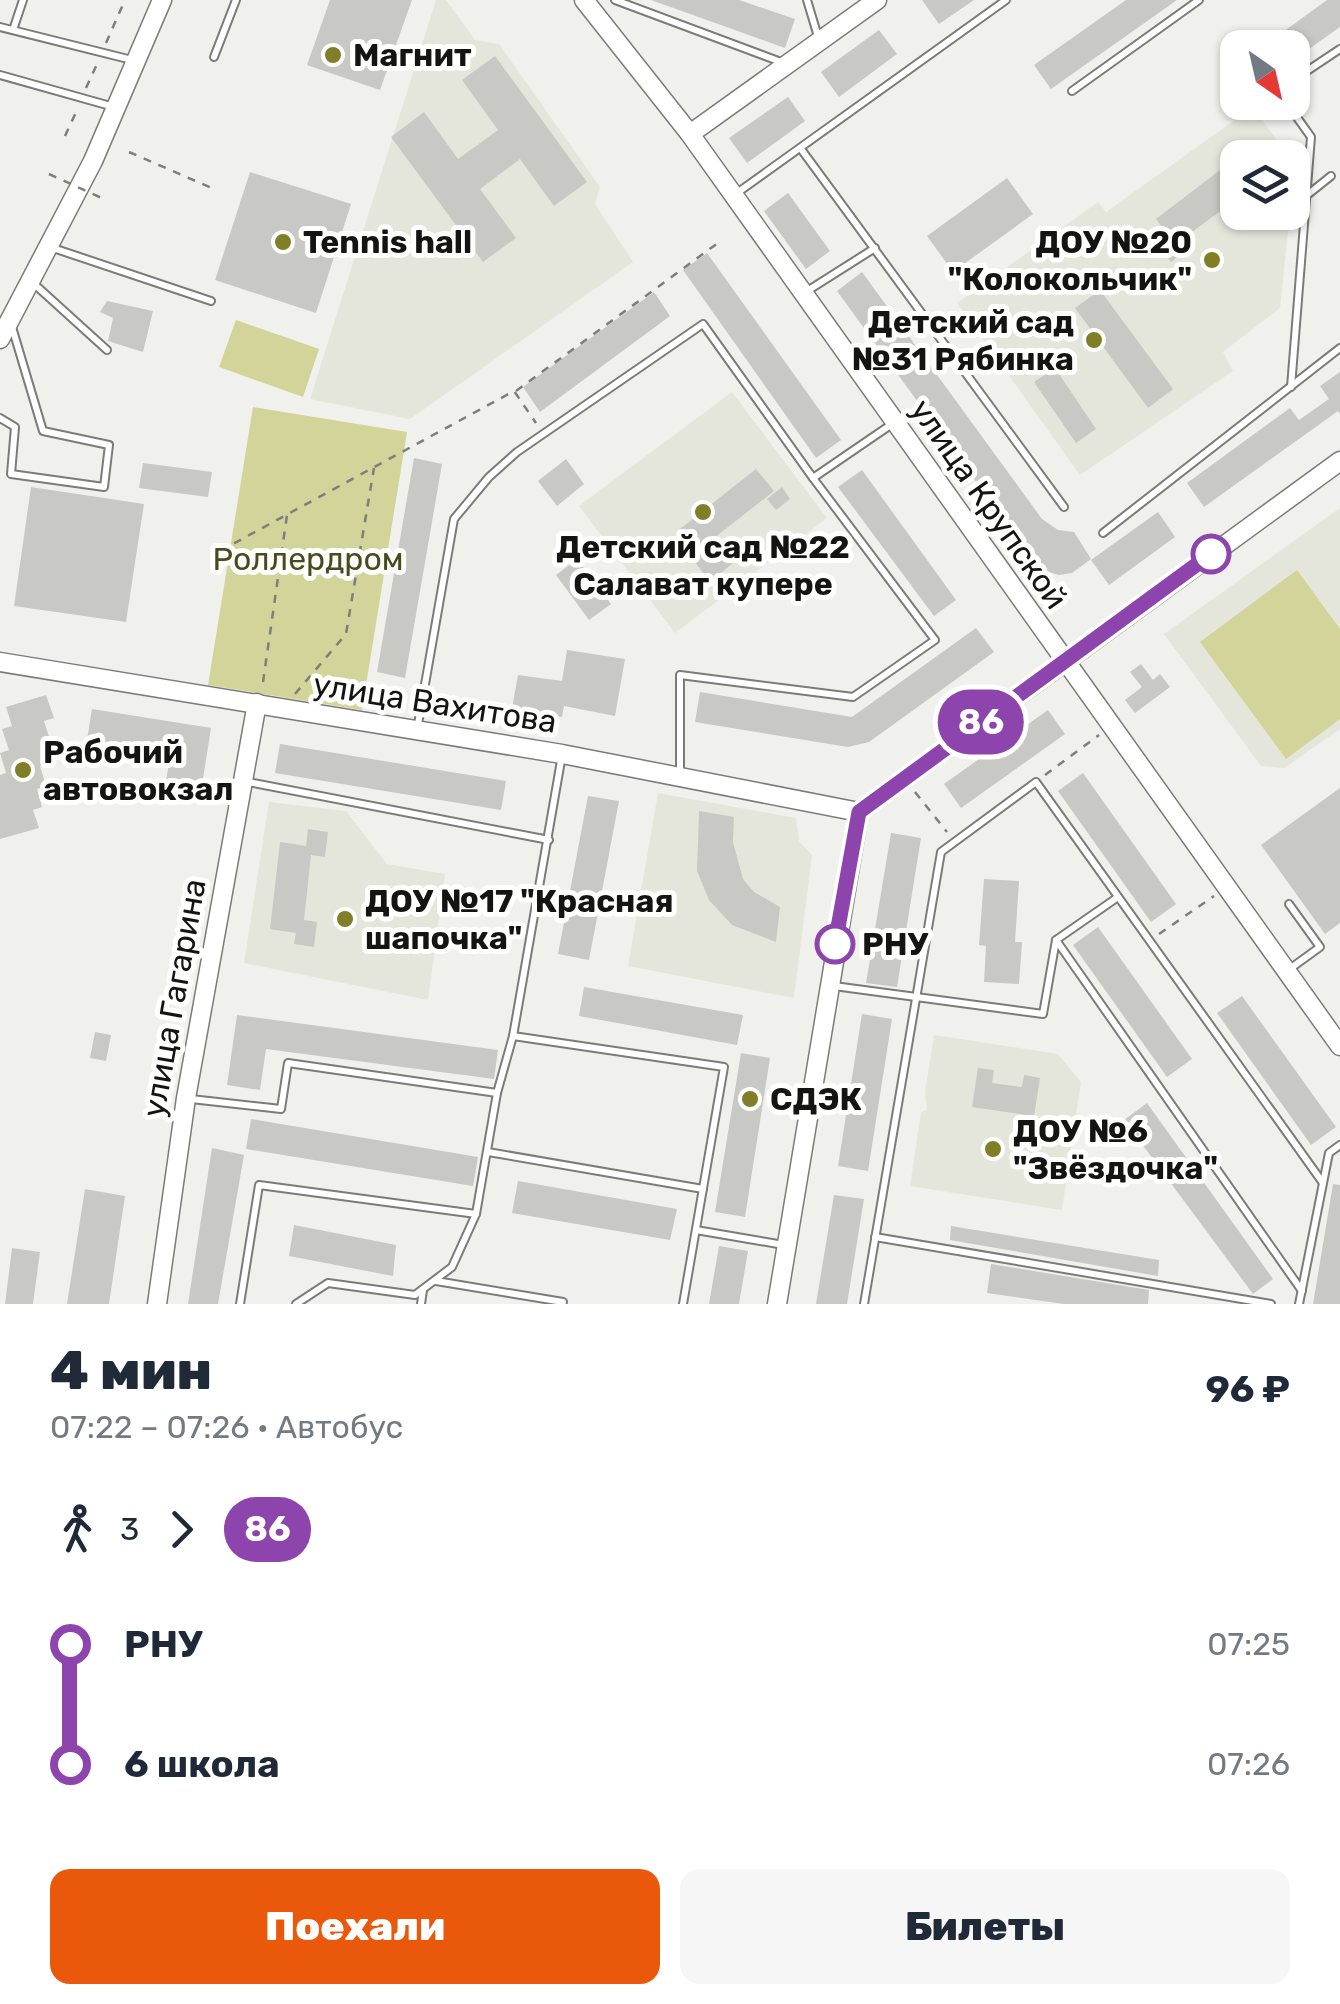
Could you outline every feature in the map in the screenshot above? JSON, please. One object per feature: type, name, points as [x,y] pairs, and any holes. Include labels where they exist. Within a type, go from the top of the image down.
[{"type":"street","points":[[0,340],[118,108],[162,0]]},
{"type":"street","name":"улица Крупской","points":[[584,0],[690,134],[1340,1046]]},
{"type":"street","points":[[690,134],[877,0]]},
{"type":"street","points":[[777,1304],[859,812],[1340,460]]},
{"type":"street","name":"улица Вахитова","points":[[0,662],[680,774],[859,812]]},
{"type":"street","name":"улица Гагарина","points":[[157,1304],[186,1098],[257,703]]},
{"type":"lane","points":[[13,30],[22,0]]},
{"type":"lane","points":[[214,58],[236,0]]},
{"type":"lane","points":[[615,0],[787,64]]},
{"type":"lane","points":[[809,0],[819,42]]},
{"type":"lane","points":[[732,196],[1006,0]]},
{"type":"lane","points":[[1072,91],[1199,0]]},
{"type":"lane","points":[[0,27],[138,62]]},
{"type":"lane","points":[[1310,69],[1340,48]]},
{"type":"lane","points":[[0,74],[118,108]]},
{"type":"lane","points":[[1298,120],[1311,138],[1310,148]]},
{"type":"lane","points":[[800,149],[1064,507]]},
{"type":"lane","points":[[1310,193],[1331,176]]},
{"type":"lane","points":[[1291,386],[1303,230]]},
{"type":"lane","points":[[49,246],[211,302]]},
{"type":"lane","points":[[802,294],[874,248]]},
{"type":"lane","points":[[31,281],[107,350]]},
{"type":"lane","points":[[0,418],[16,427],[11,474],[104,487],[110,445],[43,432],[10,320]]},
{"type":"lane","points":[[417,731],[454,519],[490,476],[544,433],[703,324],[935,640],[853,697],[680,675],[680,774]]},
{"type":"lane","points":[[1103,533],[1340,348]]},
{"type":"lane","points":[[813,478],[894,422]]},
{"type":"lane","points":[[296,1304],[328,1282],[415,1295],[452,1267],[476,1214],[562,754]]},
{"type":"lane","points":[[242,781],[548,840]]},
{"type":"lane","points":[[864,1304],[941,852],[1036,782],[1323,1182]]},
{"type":"lane","points":[[828,986],[1043,1014],[1056,940],[1118,897]]},
{"type":"lane","points":[[1286,972],[1320,947],[1289,904]]},
{"type":"lane","points":[[1056,940],[1302,1291]]},
{"type":"lane","points":[[512,1036],[724,1067],[683,1304]]},
{"type":"lane","points":[[186,1098],[281,1109],[288,1063],[497,1093]]},
{"type":"lane","points":[[1299,1304],[1329,1153],[1340,1145]]},
{"type":"lane","points":[[487,1152],[703,1189]]},
{"type":"lane","points":[[240,1304],[259,1185],[476,1214]]},
{"type":"lane","points":[[696,1230],[786,1245]]},
{"type":"lane","points":[[875,1238],[1271,1304]]},
{"type":"lane","points":[[434,1280],[563,1302]]},
{"type":"lane","points":[[421,1304],[424,1289]]},
{"type":"path","points":[[65,136],[125,0]]},
{"type":"path","points":[[129,152],[214,189]]},
{"type":"path","points":[[49,174],[106,200]]},
{"type":"path","points":[[220,551],[514,392],[722,240]]},
{"type":"path","points":[[514,392],[544,433]]},
{"type":"path","points":[[287,708],[346,634],[374,467]]},
{"type":"path","points":[[264,682],[287,514]]},
{"type":"path","points":[[1036,782],[1110,727]]},
{"type":"path","points":[[904,778],[954,842]]},
{"type":"path","points":[[1149,940],[1225,889]]},
{"type":"shaded area","points":[[436,0],[446,0],[475,40],[499,44],[600,187],[595,204],[633,262],[410,419],[310,399]]},
{"type":"shaded area","name":"Детский сад №31 Рябинка","points":[[1235,120],[1262,120],[1277,140],[1220,140],[1220,230],[1288,230],[1280,308],[1223,352],[1233,371],[1080,475],[957,303],[1098,202],[1106,212]]},
{"type":"shaded area","name":"Детский сад №22 Салават купере","points":[[732,392],[827,518],[675,633],[579,506]]},
{"type":"shaded area","points":[[1340,508],[1340,729],[1284,768],[1261,766],[1164,634]]},
{"type":"shaded area","points":[[658,793],[796,818],[799,841],[812,855],[794,998],[628,966]]},
{"type":"shaded area","name":"ДОУ №17 \"Красная шапочка\"","points":[[269,802],[346,811],[387,864],[445,874],[428,1000],[244,963]]},
{"type":"shaded area","name":"ДОУ №6 \"Звёздочка\"","points":[[934,1035],[1058,1054],[1081,1082],[1062,1210],[910,1186],[921,1112],[927,1110],[925,1092]]},
{"type":"green space","points":[[236,320],[319,349],[303,397],[219,367]]},
{"type":"green space","name":"Роллердром","points":[[253,407],[407,432],[362,710],[208,685]]},
{"type":"green space","points":[[1297,570],[1340,629],[1340,719],[1286,759],[1200,642]]},
{"type":"building","points":[[330,0],[412,0],[380,90],[307,65]]},
{"type":"building","points":[[651,0],[739,0],[795,19],[785,48]]},
{"type":"building","points":[[922,0],[974,0],[939,24]]},
{"type":"building","points":[[1126,0],[1177,0],[1051,89],[1034,65]]},
{"type":"building","points":[[1327,0],[1340,0],[1340,27],[1310,48],[1310,30],[1286,30]]},
{"type":"building","points":[[879,30],[897,54],[839,97],[821,72]]},
{"type":"building","points":[[495,56],[587,182],[554,206],[520,159],[480,189],[516,238],[483,262],[391,137],[424,112],[458,159],[498,130],[462,80]]},
{"type":"building","points":[[788,97],[805,121],[747,163],[729,138]]},
{"type":"building","points":[[1220,170],[1220,211],[1184,238],[1190,247],[1171,262],[1160,247],[1171,239],[1156,219]]},
{"type":"building","name":"Tennis hall","points":[[250,172],[351,204],[316,313],[215,280]]},
{"type":"building","points":[[1007,178],[1033,214],[953,272],[927,236]]},
{"type":"building","points":[[788,193],[830,251],[806,269],[764,211]]},
{"type":"building","points":[[707,253],[841,440],[816,458],[683,270]]},
{"type":"building","points":[[862,272],[1042,519],[1058,530],[1074,532],[1091,559],[1072,573],[1059,575],[1034,568],[1022,559],[1017,538],[837,291]]},
{"type":"building","points":[[1100,290],[1173,389],[1148,408],[1075,308]]},
{"type":"building","points":[[654,292],[670,316],[540,412],[523,387]]},
{"type":"building","points":[[107,301],[153,311],[143,352],[108,341],[113,318],[100,312]]},
{"type":"building","points":[[1055,368],[1096,429],[1076,443],[1034,382]]},
{"type":"building","points":[[1340,372],[1340,414],[1338,411],[1204,507],[1187,483],[1290,408],[1299,420],[1329,399],[1320,386]]},
{"type":"building","points":[[414,458],[442,464],[405,678],[377,672]]},
{"type":"building","points":[[566,459],[584,484],[557,506],[538,481]]},
{"type":"building","points":[[143,463],[212,472],[208,497],[139,488]]},
{"type":"building","points":[[756,469],[774,491],[714,538],[733,563],[710,582],[691,557],[698,552],[680,529]]},
{"type":"building","points":[[862,470],[956,600],[934,616],[838,487]]},
{"type":"building","points":[[31,487],[144,504],[126,622],[14,606]]},
{"type":"building","points":[[782,487],[790,499],[776,510],[767,499]]},
{"type":"building","points":[[1158,512],[1175,537],[1109,585],[1091,560]]},
{"type":"building","points":[[577,559],[611,604],[589,620],[556,575]]},
{"type":"building","points":[[976,628],[994,652],[869,742],[848,747],[695,722],[700,692],[852,717]]},
{"type":"building","points":[[567,650],[625,659],[615,716],[564,706],[562,717],[512,708],[518,675],[562,681]]},
{"type":"building","points":[[1141,664],[1153,680],[1160,674],[1170,687],[1135,713],[1125,700],[1142,687],[1130,672]]},
{"type":"building","name":"Рабочий автовокзал","points":[[46,695],[54,718],[44,721],[50,740],[41,743],[48,764],[40,766],[46,786],[37,789],[42,807],[33,810],[39,828],[0,839],[0,775],[6,773],[0,753],[9,750],[2,729],[12,726],[6,707]]},
{"type":"building","points":[[92,709],[211,728],[199,804],[163,798],[171,752],[87,740]]},
{"type":"building","points":[[1048,710],[1065,734],[961,808],[944,784]]},
{"type":"building","points":[[280,744],[506,781],[501,810],[275,773]]},
{"type":"building","points":[[1083,773],[1176,904],[1151,922],[1058,791]]},
{"type":"building","points":[[1340,788],[1340,923],[1325,934],[1261,845]]},
{"type":"building","points":[[588,796],[619,801],[589,960],[558,954]]},
{"type":"building","points":[[699,811],[734,817],[733,842],[743,879],[754,892],[780,907],[776,942],[732,925],[709,900],[697,871]]},
{"type":"building","points":[[308,829],[328,832],[325,857],[311,855],[304,920],[317,922],[314,947],[294,944],[296,933],[270,929],[280,842],[306,846]]},
{"type":"building","points":[[891,833],[921,838],[897,987],[866,983]]},
{"type":"building","points":[[984,879],[1019,881],[1015,942],[1022,942],[1019,984],[984,982],[986,946],[979,945]]},
{"type":"building","points":[[1098,927],[1192,1059],[1167,1077],[1073,945]]},
{"type":"building","points":[[584,987],[743,1015],[737,1045],[579,1016]]},
{"type":"building","points":[[1242,996],[1336,1127],[1311,1145],[1217,1013]]},
{"type":"building","points":[[862,1014],[892,1019],[868,1171],[838,1166]]},
{"type":"building","points":[[237,1015],[498,1050],[494,1079],[266,1049],[260,1090],[227,1085]]},
{"type":"building","points":[[95,1032],[111,1035],[106,1061],[90,1058]]},
{"type":"building","points":[[741,1053],[770,1058],[745,1217],[715,1212]]},
{"type":"building","points":[[978,1068],[994,1070],[992,1083],[1022,1087],[1024,1075],[1040,1078],[1034,1116],[972,1107]]},
{"type":"building","points":[[1147,1103],[1273,1279],[1253,1294],[1124,1120]]},
{"type":"building","points":[[251,1119],[478,1157],[473,1186],[246,1149]]},
{"type":"building","points":[[212,1148],[244,1155],[218,1304],[188,1304]]},
{"type":"building","points":[[518,1181],[677,1209],[670,1240],[512,1213]]},
{"type":"building","points":[[1333,1184],[1340,1185],[1340,1304],[1313,1304]]},
{"type":"building","points":[[85,1189],[125,1196],[109,1304],[67,1304]]},
{"type":"building","points":[[834,1195],[864,1199],[847,1304],[816,1304]]},
{"type":"building","points":[[294,1225],[396,1245],[393,1276],[289,1256]]},
{"type":"building","points":[[951,1226],[1159,1260],[1158,1276],[950,1240]]},
{"type":"building","points":[[719,1246],[748,1251],[739,1304],[709,1304]]},
{"type":"building","points":[[12,1248],[40,1252],[33,1304],[5,1304]]},
{"type":"building","points":[[991,1264],[1149,1290],[1148,1304],[1064,1304],[987,1293]]},
{"type":"bus line","name":"86","points":[[835,944],[859,812],[1211,554]]},
{"type":"place","name":"Магнит","points":[[333,55]]},
{"type":"place","name":"Tennis hall","points":[[283,242]]},
{"type":"place","name":"ДОУ №20 \"Колокольчик\"","points":[[1212,260]]},
{"type":"place","name":"Детский сад №31 Рябинка","points":[[1094,340]]},
{"type":"place","name":"Детский сад №22 Салават купере","points":[[703,512]]},
{"type":"place","name":"Рабочий автовокзал","points":[[23,770]]},
{"type":"place","name":"ДОУ №17 \"Красная шапочка\"","points":[[345,919]]},
{"type":"place","name":"РНУ","points":[[835,944]]},
{"type":"place","name":"СДЭК","points":[[750,1099]]},
{"type":"place","name":"ДОУ №6 \"Звёздочка\"","points":[[993,1149]]}]
